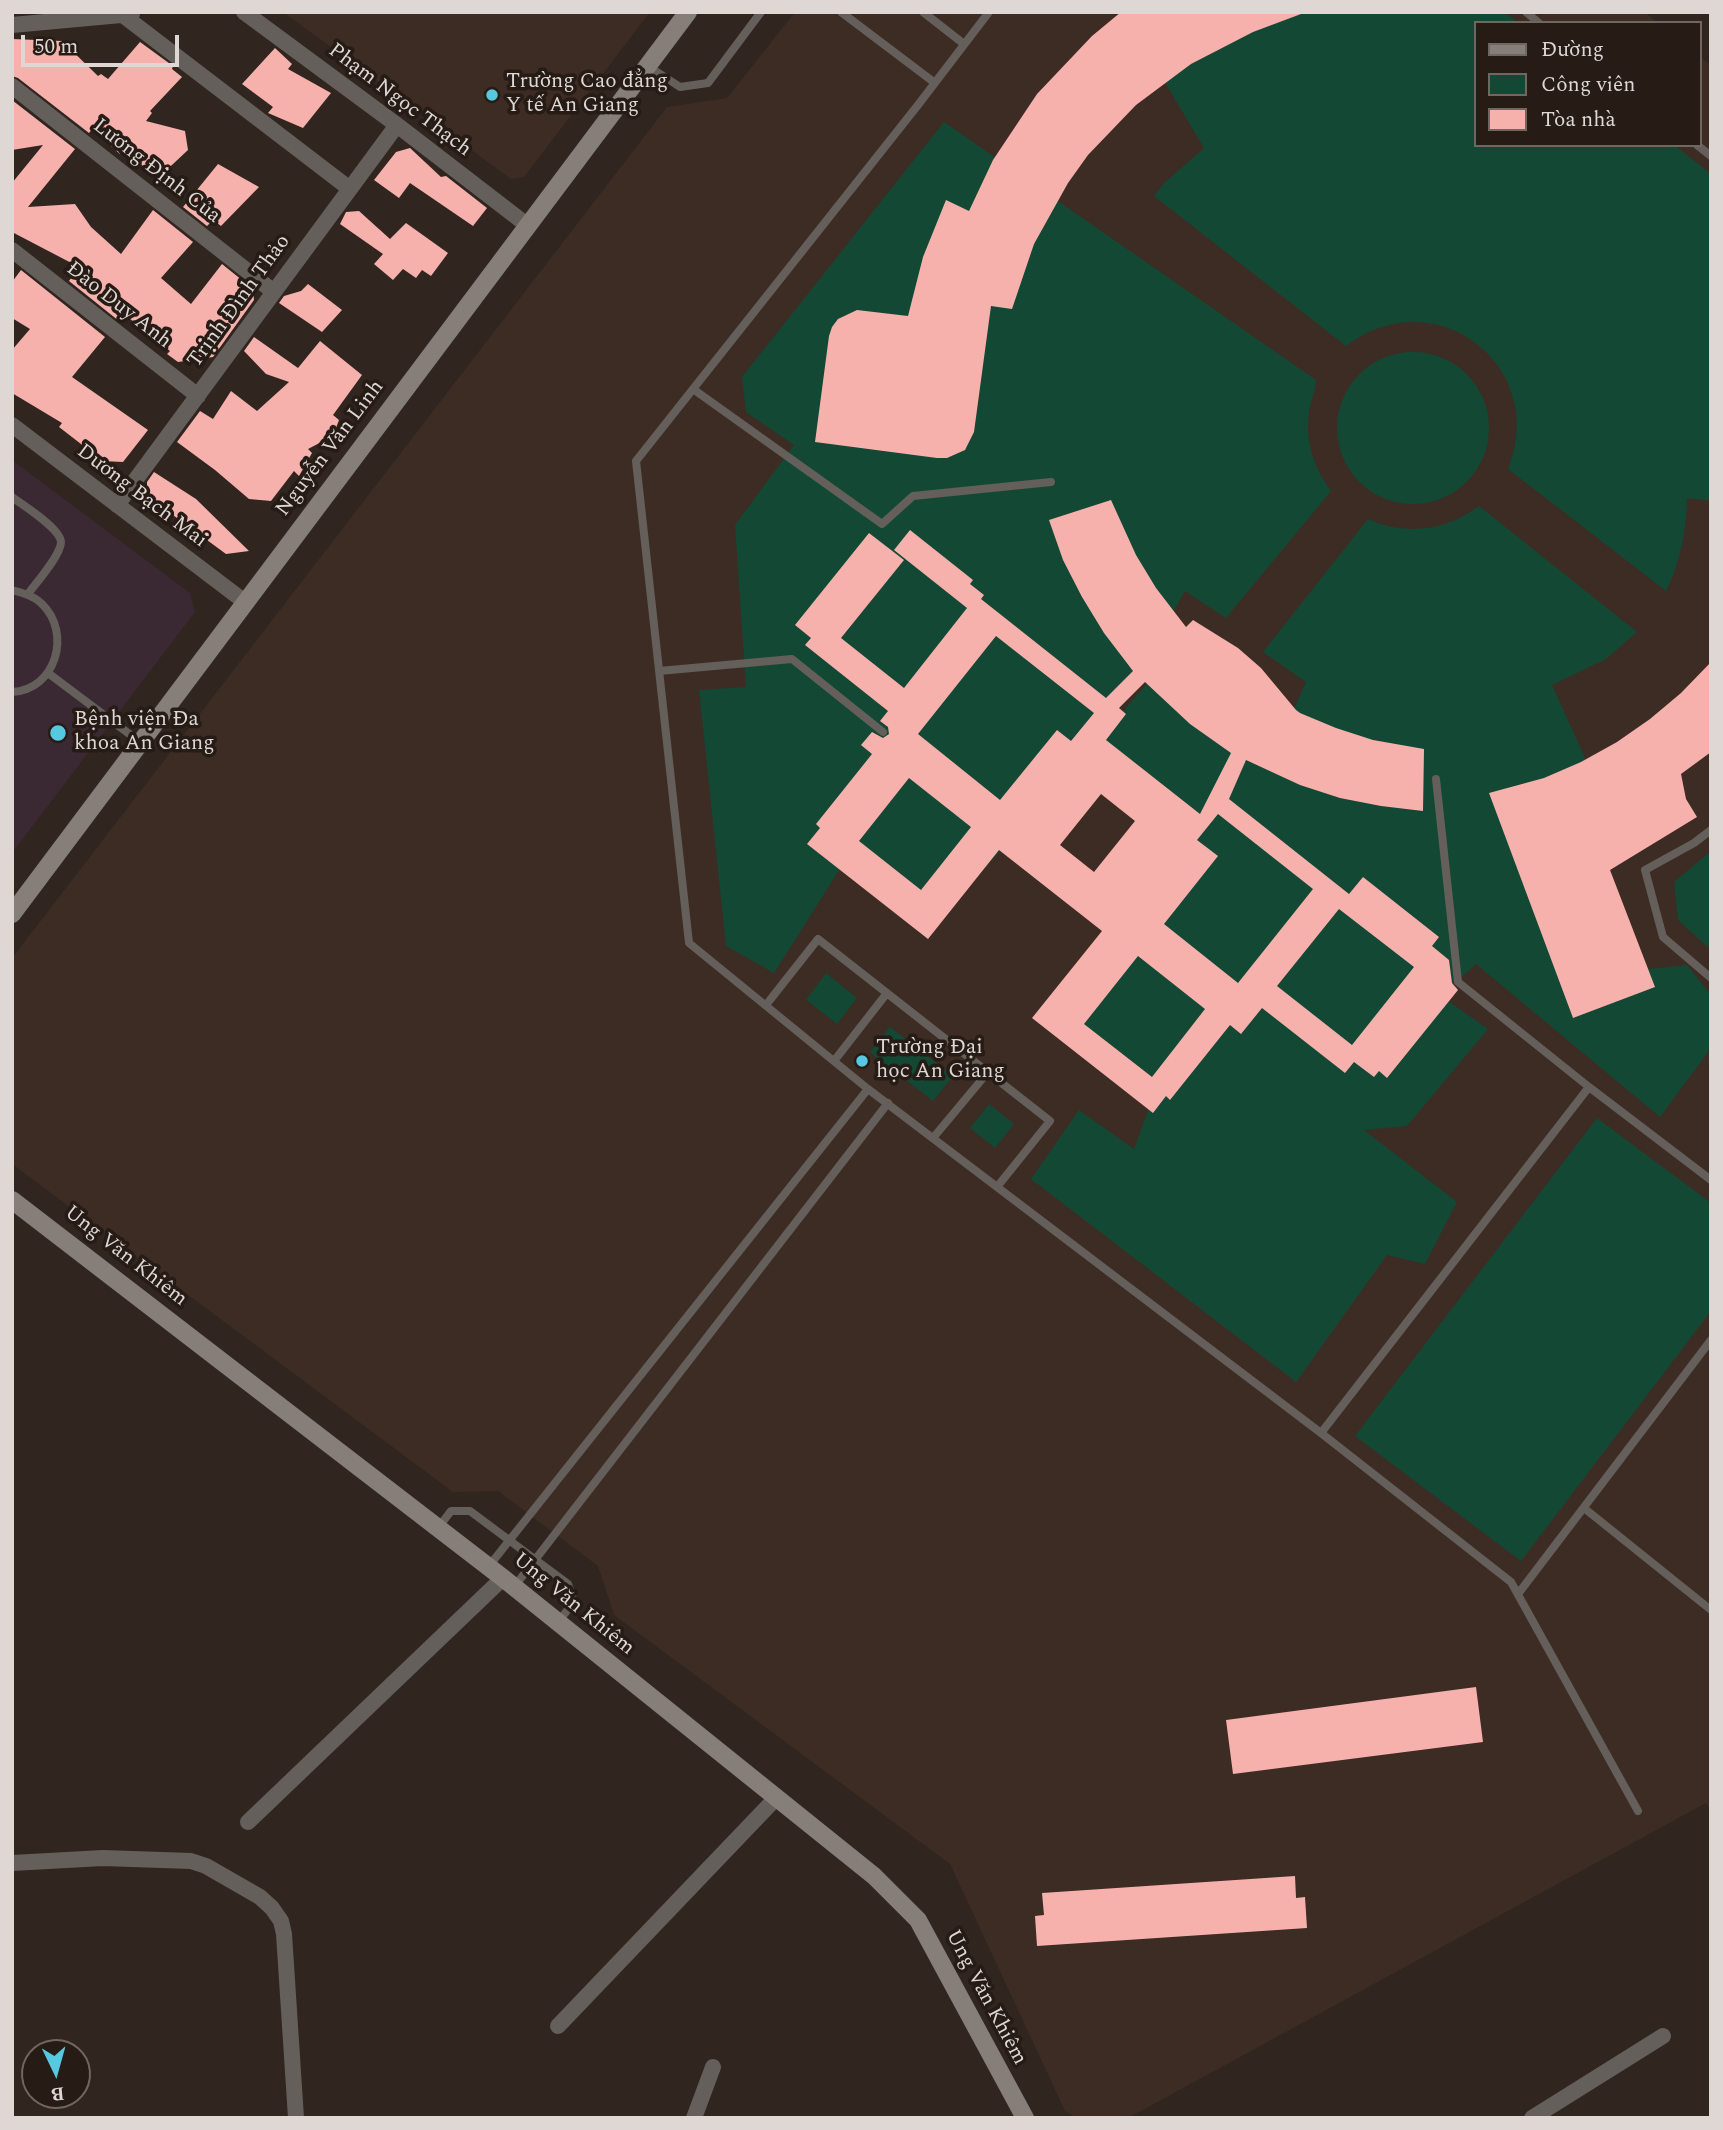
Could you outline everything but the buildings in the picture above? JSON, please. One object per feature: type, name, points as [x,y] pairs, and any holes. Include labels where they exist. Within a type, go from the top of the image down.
[{"type":"street","name":"Phạm Ngọc Thạch","points":[[244,12],[397,125],[527,226]]},
{"type":"street","name":"Nguyễn Văn Linh","points":[[12,914],[688,12]]},
{"type":"street","points":[[12,25],[131,14],[349,189]]},
{"type":"street","name":"Lương Định Của","points":[[12,86],[274,292]]},
{"type":"street","name":"Trịnh Đình Thảo","points":[[117,505],[397,125]]},
{"type":"street","name":"Đào Duy Anh","points":[[12,250],[198,396]]},
{"type":"street","name":"Dương Bạch Mai","points":[[12,425],[245,602]]},
{"type":"street","name":"Ung Văn Khiêm","points":[[12,1200],[502,1577],[874,1876],[918,1920],[1025,2118]]},
{"type":"street","points":[[248,1822],[502,1577]]},
{"type":"street","points":[[558,2026],[776,1798]]},
{"type":"street","points":[[12,1863],[103,1858],[191,1861],[260,1897],[281,1921],[284,1934],[296,2118]]},
{"type":"street","points":[[1532,2118],[1663,2036]]},
{"type":"street","points":[[694,2118],[713,2067]]},
{"type":"lane","points":[[648,66],[680,87],[708,82],[761,12]]},
{"type":"lane","points":[[841,12],[935,83]]},
{"type":"lane","points":[[923,12],[964,44]]},
{"type":"lane","points":[[989,12],[636,461],[689,943],[868,1089],[1321,1433],[1511,1582],[1638,1811]]},
{"type":"lane","points":[[693,389],[882,524],[913,496],[1051,482]]},
{"type":"lane","points":[[12,497],[56,531],[61,542],[59,552],[28,594]]},
{"type":"lane","points":[[12,590],[28,594],[41,602],[57,629],[59,645],[48,673],[34,685],[12,692]]},
{"type":"lane","points":[[659,671],[792,659],[883,732]]},
{"type":"lane","points":[[48,673],[140,742]]},
{"type":"lane","points":[[1436,779],[1458,982],[1711,1180]]},
{"type":"lane","points":[[1711,830],[1694,844],[1645,870],[1663,937],[1711,978]]},
{"type":"lane","points":[[766,1005],[818,939],[988,1072],[1050,1121],[997,1187]]},
{"type":"lane","points":[[834,1061],[887,993]]},
{"type":"lane","points":[[933,1138],[988,1072]]},
{"type":"lane","points":[[1321,1433],[1589,1087]]},
{"type":"lane","points":[[502,1577],[509,1540],[868,1089]]},
{"type":"lane","points":[[502,1577],[536,1560],[888,1103]]},
{"type":"lane","points":[[1518,1594],[1711,1340]]},
{"type":"lane","points":[[1584,1508],[1711,1610]]},
{"type":"lane","points":[[438,1528],[452,1511],[470,1511],[569,1584],[574,1602],[558,1622]]},
{"type":"shaded area","name":"Trường Cao đẳng Y tế An Giang","points":[[283,12],[650,12],[524,177],[511,179]]},
{"type":"shaded area","name":"Trường Đại học An Giang","points":[[795,12],[1645,12],[1656,21],[1474,21],[1474,147],[1702,147],[1702,58],[1711,65],[1711,1811],[1706,1803],[1128,2118],[1076,2118],[1065,2111],[950,1864],[614,1615],[598,1566],[498,1491],[453,1492],[12,1164],[12,958],[667,107],[727,98]]},
{"type":"shaded area","name":"Bệnh viện Đa khoa An Giang","points":[[12,460],[190,593],[195,612],[12,853]]},
{"type":"green space","points":[[1123,12],[1505,12],[1516,21],[1474,21],[1474,147],[1677,147],[1711,174],[1711,501],[1687,498],[1682,546],[1666,591],[1508,469],[1517,431],[1513,396],[1498,366],[1476,343],[1447,328],[1414,322],[1380,327],[1346,346],[1154,196],[1164,183],[1204,148]]},
{"type":"green space","points":[[944,122],[1316,380],[1308,434],[1316,464],[1331,491],[1226,618],[1185,591],[1103,734],[1158,671],[1277,747],[1306,682],[1263,652],[1368,519],[1396,528],[1425,528],[1453,521],[1479,506],[1637,632],[1606,659],[1552,685],[1595,780],[1555,823],[1638,970],[1687,965],[1711,995],[1711,1048],[1660,1117],[1476,964],[1441,996],[1488,1029],[1407,1126],[1364,1130],[1457,1202],[1425,1264],[1387,1255],[1296,1382],[1031,1179],[1079,1110],[1134,1149],[1152,1100],[1057,1032],[1165,829],[1087,760],[936,919],[850,853],[774,973],[726,946],[699,690],[746,687],[735,525],[794,445],[746,412],[742,377]]},
{"type":"green space","points":[[1413,352],[1442,357],[1467,374],[1484,399],[1489,428],[1484,457],[1467,482],[1442,499],[1413,504],[1384,499],[1359,482],[1342,457],[1337,428],[1342,399],[1359,374],[1384,357]]},
{"type":"green space","points":[[1711,851],[1711,950],[1678,920],[1674,882]]},
{"type":"green space","points":[[826,973],[857,998],[837,1024],[806,1000]]},
{"type":"green space","points":[[890,1027],[953,1076],[933,1101],[870,1052]]},
{"type":"green space","points":[[989,1104],[1014,1124],[995,1148],[970,1128]]},
{"type":"green space","points":[[1597,1118],[1711,1203],[1711,1311],[1521,1561],[1355,1436]]},
{"type":"place","name":"Trường Cao đẳng Y tế An Giang","points":[[492,95]]},
{"type":"place","name":"Bệnh viện Đa khoa An Giang","points":[[58,733]]},
{"type":"place","name":"Trường Đại học An Giang","points":[[862,1061]]}]
